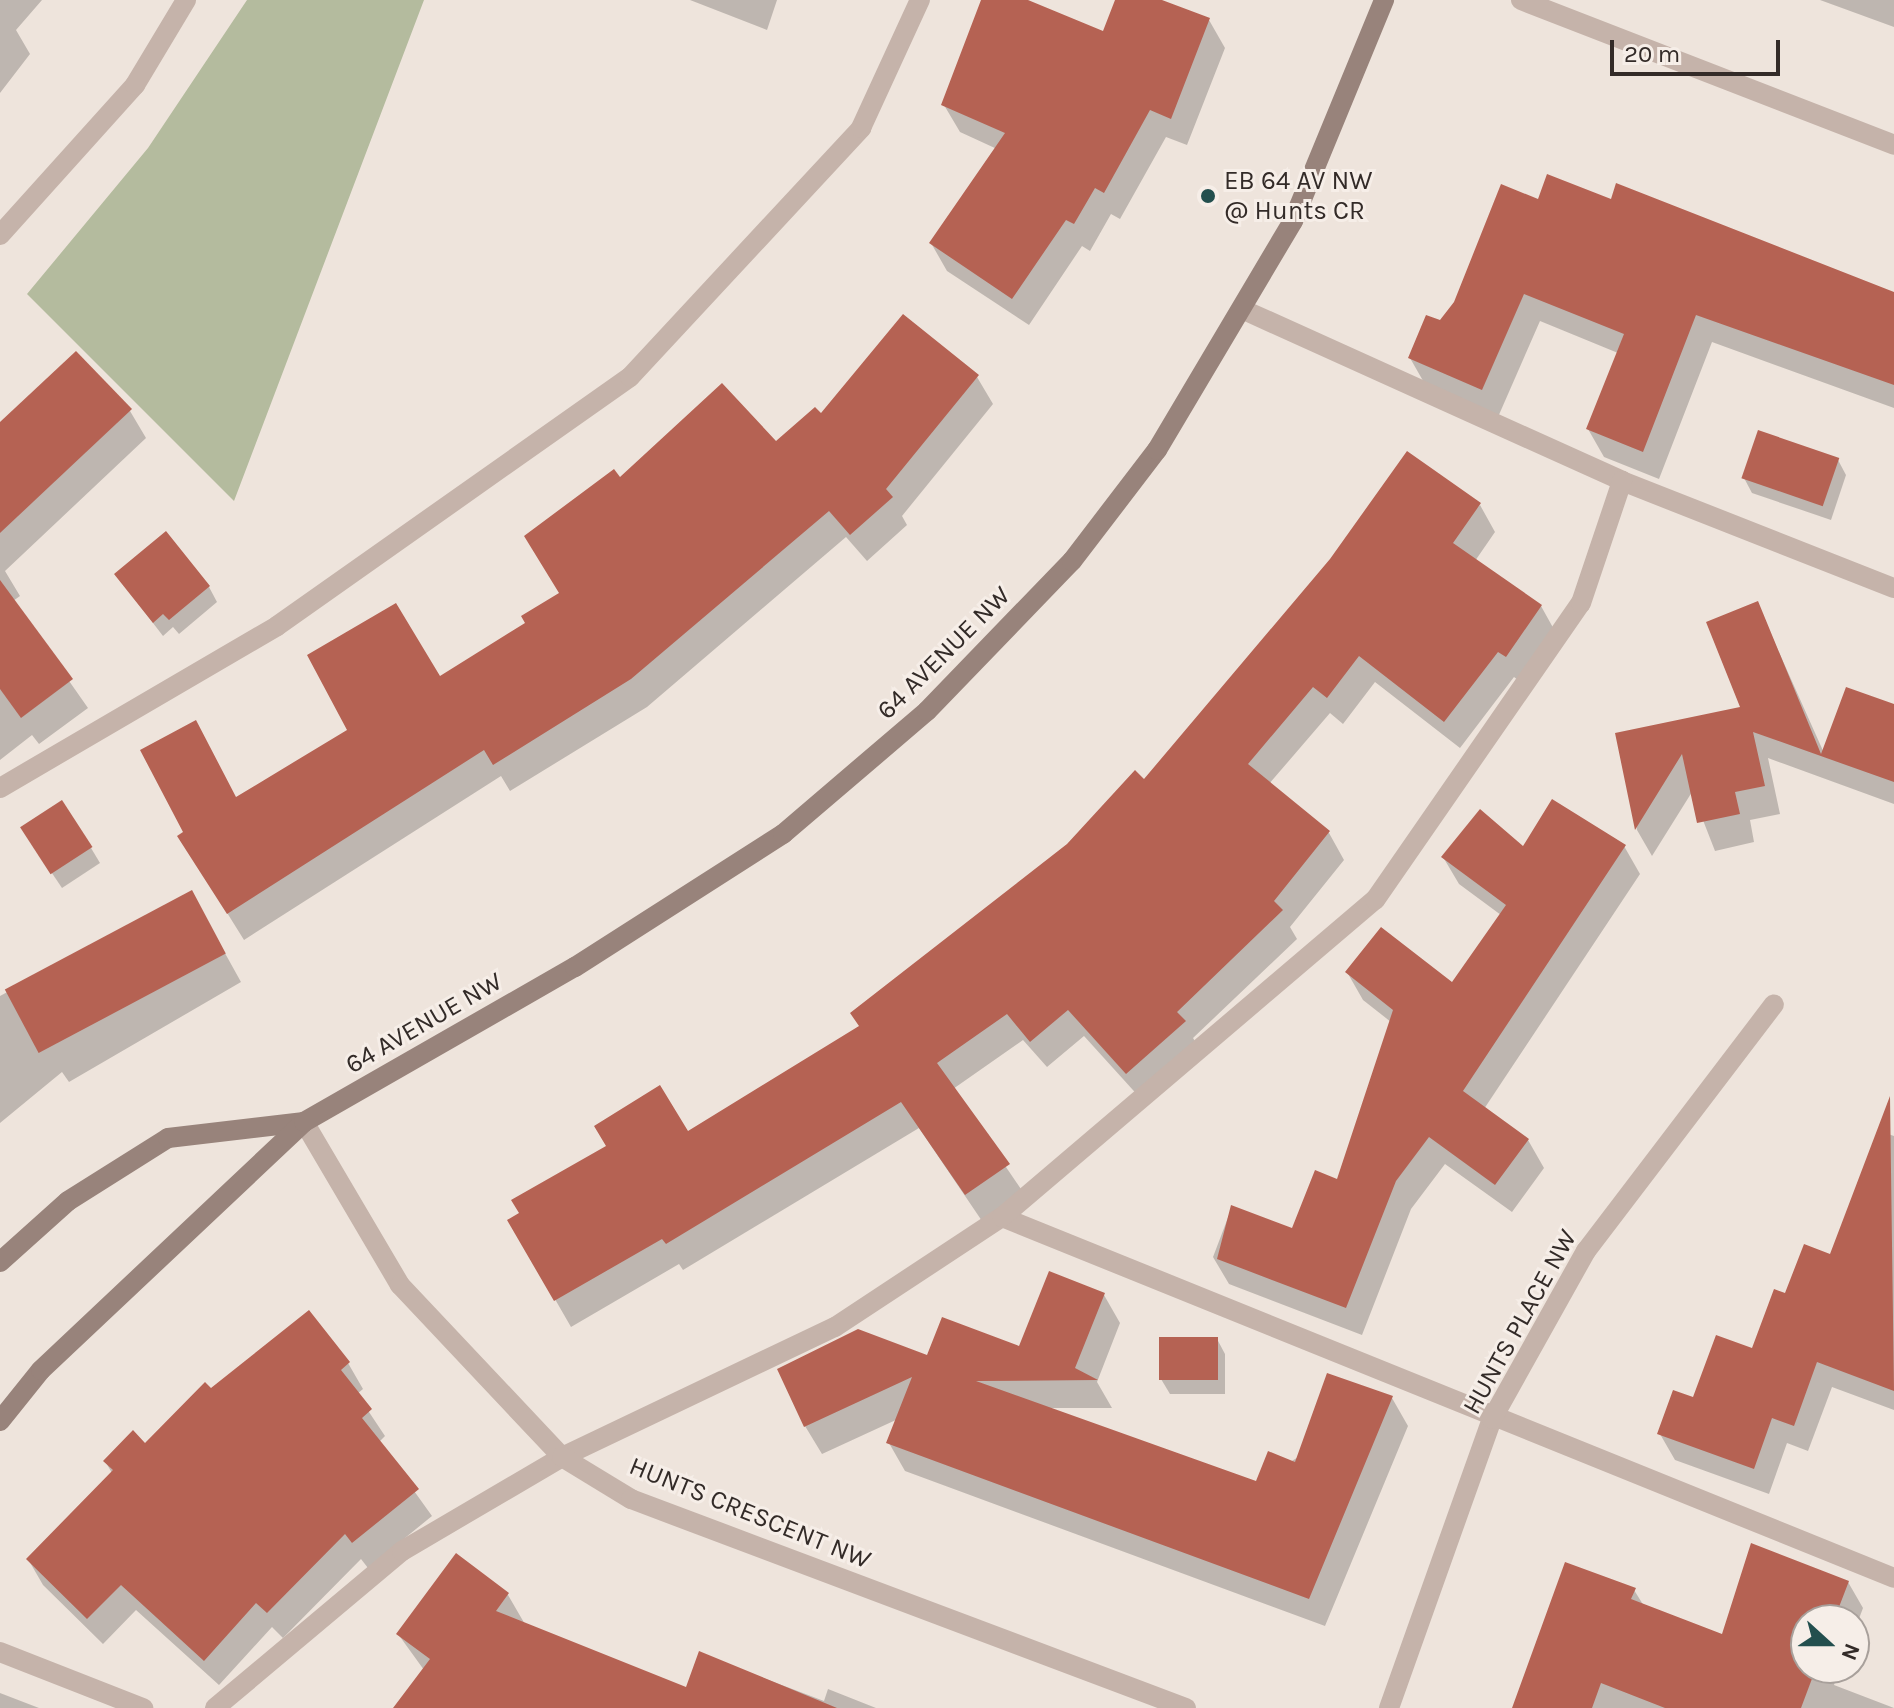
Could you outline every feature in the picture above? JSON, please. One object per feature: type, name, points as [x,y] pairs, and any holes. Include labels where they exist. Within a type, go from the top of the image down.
[{"type":"main road","name":"64 AVENUE NW","points":[[0,1421],[41,1370],[304,1122],[575,967],[770,842],[915,721],[1072,561],[1157,450],[1246,311],[1299,207],[1384,0]]},
{"type":"main road","name":"64 AVENUE NW","points":[[0,1262],[68,1201],[168,1138],[304,1122]]},
{"type":"street","points":[[0,235],[135,85],[186,0]]},
{"type":"street","points":[[0,788],[277,626],[630,377],[861,128],[920,0]]},
{"type":"street","points":[[1521,0],[1894,145]]},
{"type":"street","points":[[1246,311],[1622,481],[1894,588]]},
{"type":"street","points":[[215,1708],[402,1551],[562,1457],[835,1327],[1002,1217],[1375,900],[1581,603],[1622,481]]},
{"type":"street","name":"HUNTS PLACE NW","points":[[1389,1708],[1492,1419],[1586,1251],[1774,1004]]},
{"type":"street","name":"HUNTS CRESCENT NW","points":[[304,1122],[400,1285],[562,1457],[631,1499],[1186,1708]]},
{"type":"street","points":[[1002,1217],[1492,1419],[1894,1578]]},
{"type":"street","points":[[0,1652],[143,1708]]},
{"type":"green space","points":[[247,0],[424,0],[234,501],[27,294],[148,148]]},
{"type":"building","points":[[981,0],[1028,0],[1103,31],[1115,0],[1162,0],[1210,18],[1171,119],[1150,110],[1104,193],[1095,188],[1074,224],[1066,220],[1012,299],[929,243],[1005,133],[941,105]]},
{"type":"building","points":[[1547,174],[1611,199],[1616,183],[1894,292],[1894,385],[1696,315],[1643,452],[1586,429],[1624,334],[1524,294],[1482,390],[1408,358],[1426,315],[1440,320],[1454,302],[1501,184],[1538,199]]},
{"type":"building","points":[[903,314],[979,375],[886,489],[893,497],[850,535],[829,511],[631,679],[493,765],[484,750],[227,914],[177,836],[183,832],[140,750],[196,720],[236,797],[347,730],[307,655],[396,603],[440,676],[525,623],[521,616],[559,593],[524,536],[614,469],[620,477],[722,383],[776,441],[815,407],[821,413]]},
{"type":"building","points":[[76,351],[132,409],[0,533],[0,422]]},
{"type":"building","points":[[1758,430],[1839,458],[1823,506],[1741,478]]},
{"type":"building","points":[[1407,451],[1481,503],[1453,543],[1542,605],[1506,657],[1498,652],[1444,722],[1359,656],[1327,698],[1313,687],[1248,764],[1330,831],[1274,901],[1283,910],[1177,1012],[1186,1021],[1126,1074],[1068,1010],[1030,1042],[1007,1014],[937,1063],[1010,1164],[965,1195],[901,1102],[666,1244],[662,1239],[554,1301],[507,1220],[519,1213],[511,1200],[606,1146],[594,1126],[660,1085],[688,1131],[859,1026],[850,1013],[1067,844],[1135,770],[1144,779],[1330,559]]},
{"type":"building","points":[[166,531],[210,586],[169,620],[163,614],[153,623],[114,574]]},
{"type":"building","points":[[0,580],[73,679],[21,718],[0,689]]},
{"type":"building","points":[[1758,601],[1821,754],[1846,687],[1894,704],[1894,782],[1753,732],[1765,786],[1735,792],[1740,814],[1697,823],[1682,754],[1635,830],[1615,733],[1740,707],[1706,622]]},
{"type":"building","points":[[1552,799],[1626,845],[1463,1091],[1529,1139],[1495,1185],[1429,1137],[1396,1181],[1346,1308],[1217,1259],[1231,1205],[1292,1228],[1315,1170],[1337,1179],[1393,1010],[1345,972],[1381,927],[1452,982],[1506,905],[1441,857],[1480,809],[1523,846]]},
{"type":"building","points":[[62,800],[92,847],[51,874],[20,827]]},
{"type":"building","points":[[192,890],[226,954],[39,1053],[5,990]]},
{"type":"building","points":[[1890,1096],[1894,1391],[1817,1362],[1794,1426],[1772,1418],[1754,1469],[1657,1434],[1673,1390],[1693,1397],[1716,1335],[1752,1348],[1774,1289],[1785,1293],[1804,1244],[1830,1254]]},
{"type":"building","points":[[1049,1271],[1105,1293],[1075,1368],[1098,1380],[976,1381],[1256,1481],[1268,1451],[1295,1462],[1327,1373],[1393,1396],[1309,1599],[886,1443],[912,1377],[804,1427],[777,1369],[858,1329],[927,1355],[942,1317],[1019,1346]]},
{"type":"building","points":[[309,1310],[350,1362],[341,1370],[372,1409],[362,1418],[419,1489],[352,1543],[345,1534],[267,1613],[256,1603],[204,1661],[121,1585],[87,1619],[26,1559],[113,1470],[103,1461],[133,1430],[145,1443],[205,1382],[211,1388]]},
{"type":"building","points":[[1159,1337],[1218,1337],[1218,1380],[1159,1380]]},
{"type":"building","points":[[1751,1543],[1849,1581],[1840,1604],[1790,1604],[1790,1684],[1810,1684],[1801,1708],[1665,1708],[1601,1683],[1592,1708],[1512,1708],[1565,1562],[1636,1588],[1631,1599],[1722,1634]]},
{"type":"building","points":[[456,1553],[509,1593],[496,1611],[686,1687],[699,1651],[837,1708],[393,1708],[430,1659],[396,1634]]},
{"type":"place","name":"EB 64 AV NW @ Hunts CR","points":[[1208,196]]}]
